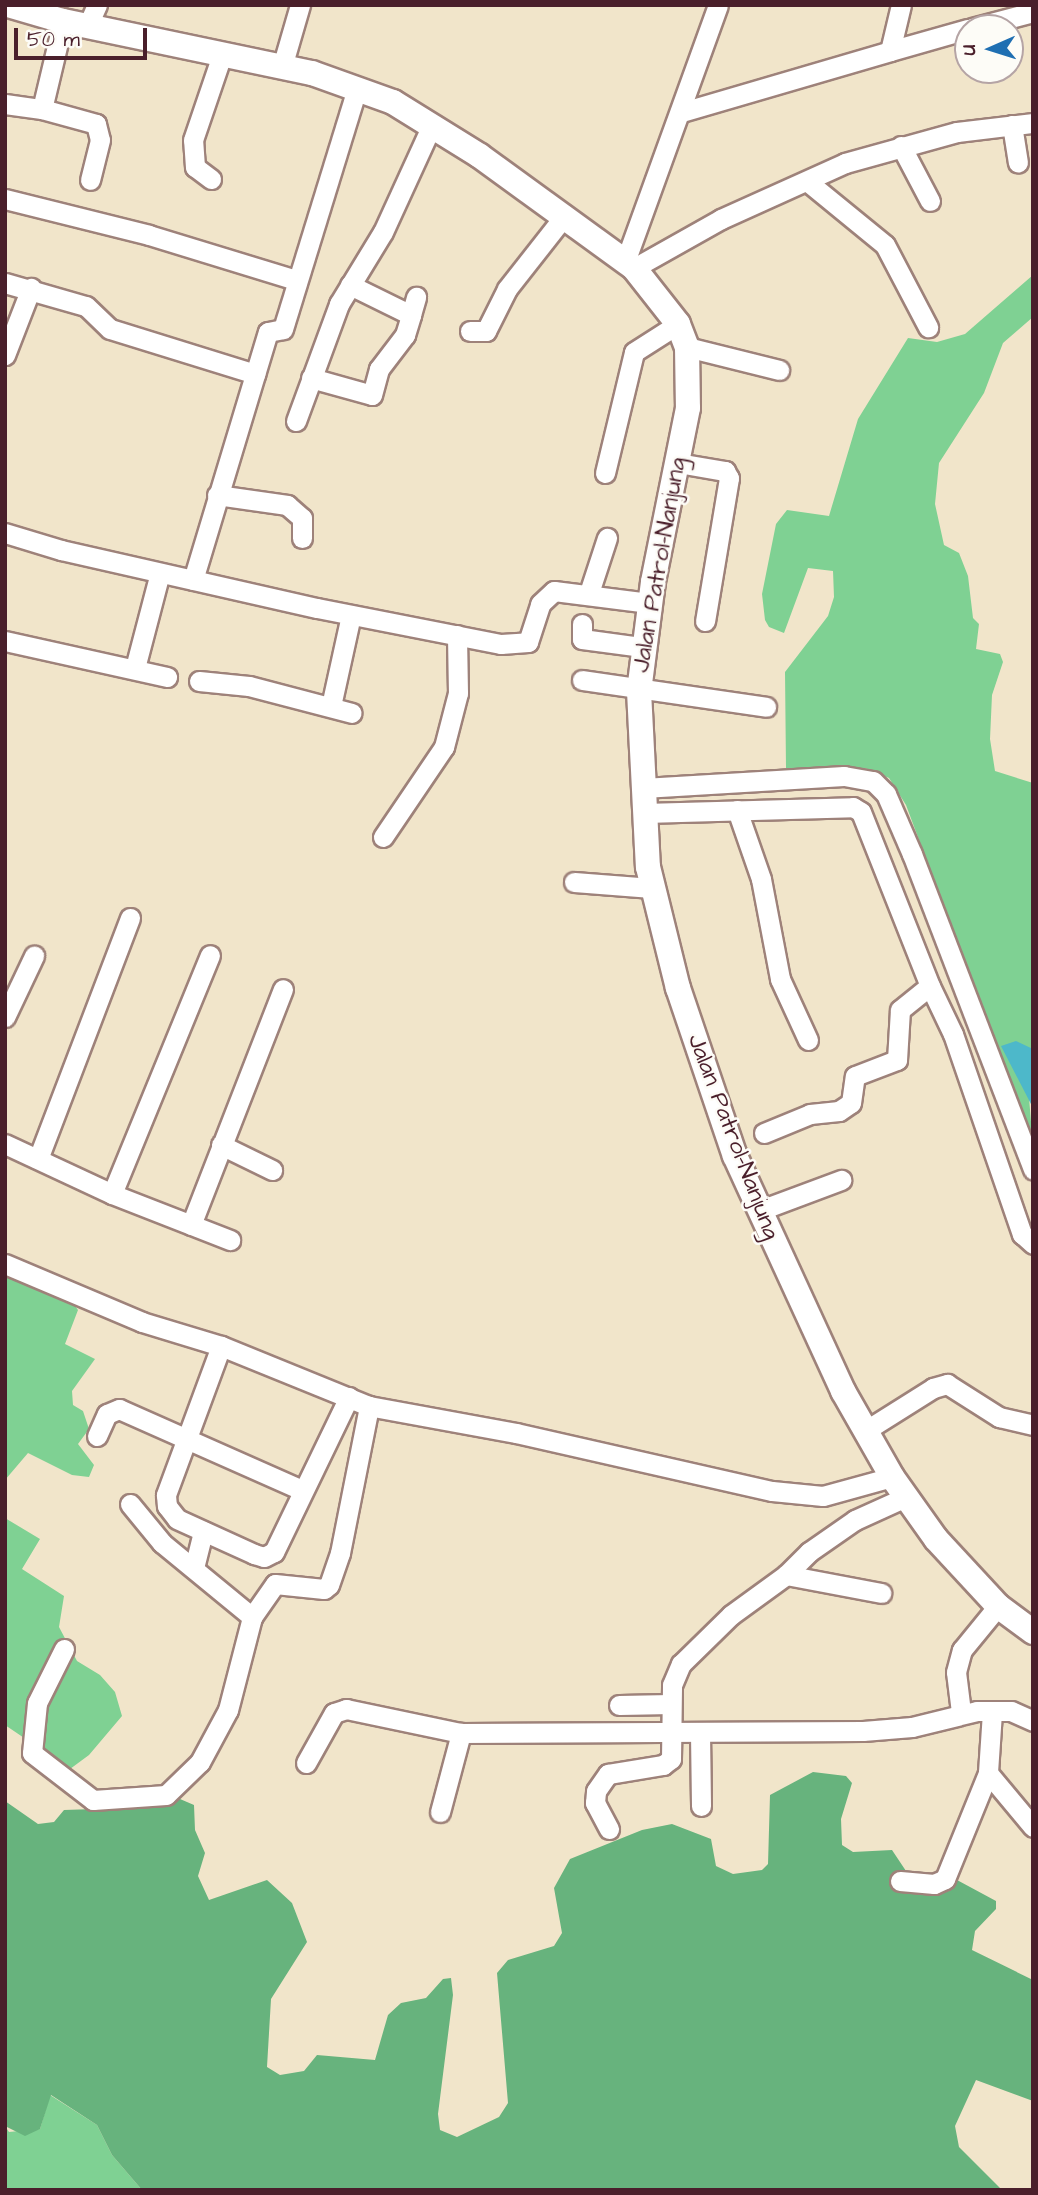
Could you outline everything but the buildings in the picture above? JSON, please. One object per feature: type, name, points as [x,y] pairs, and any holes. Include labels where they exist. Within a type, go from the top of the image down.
[{"type":"main road","points":[[8,5],[63,21],[92,15],[222,55],[282,67],[357,88],[432,125],[565,215],[630,265],[682,336]]},
{"type":"main road","name":"Jalan Patrol-Nanjung","points":[[682,336],[688,408],[649,603],[639,691],[643,801],[652,888],[701,1062],[758,1210],[843,1391],[868,1429],[899,1487],[959,1566],[998,1606],[1033,1632]]},
{"type":"street","points":[[282,67],[300,5]]},
{"type":"street","points":[[630,265],[718,5]]},
{"type":"street","points":[[890,51],[901,5]]},
{"type":"street","points":[[42,109],[63,21]]},
{"type":"street","points":[[682,113],[954,33]]},
{"type":"street","points":[[211,179],[195,167],[193,141],[222,55]]},
{"type":"street","points":[[193,580],[268,332],[283,329],[357,88]]},
{"type":"street","points":[[5,104],[42,109],[96,124],[100,140],[90,180]]},
{"type":"street","points":[[630,265],[721,219],[845,163],[901,146],[1033,123]]},
{"type":"street","points":[[296,421],[350,285],[383,232],[432,125]]},
{"type":"street","points":[[1012,125],[1018,163]]},
{"type":"street","points":[[901,146],[930,201]]},
{"type":"street","points":[[808,182],[886,245],[928,327]]},
{"type":"street","points":[[5,199],[149,235],[296,280]]},
{"type":"street","points":[[470,331],[485,331],[507,289],[565,215]]},
{"type":"street","points":[[5,283],[31,288],[86,306],[110,329],[255,374]]},
{"type":"street","points":[[311,378],[372,395],[379,369],[405,335],[413,306],[350,285]]},
{"type":"street","points":[[5,355],[31,288]]},
{"type":"street","points":[[605,473],[634,352],[682,336],[779,369]]},
{"type":"street","points":[[678,463],[725,471],[729,478],[705,621]]},
{"type":"street","points":[[217,495],[287,505],[302,518],[302,538]]},
{"type":"street","points":[[5,533],[160,573],[351,615],[501,644],[528,642],[540,604],[547,595],[589,593],[649,603]]},
{"type":"street","points":[[589,593],[607,538]]},
{"type":"street","points":[[135,668],[160,573]]},
{"type":"street","points":[[325,711],[351,615]]},
{"type":"street","points":[[582,624],[582,639],[642,647]]},
{"type":"street","points":[[383,837],[444,747],[458,693],[457,635]]},
{"type":"street","points":[[5,641],[167,677]]},
{"type":"street","points":[[582,680],[639,691],[766,707]]},
{"type":"street","points":[[199,681],[249,686],[325,711],[352,713]]},
{"type":"street","points":[[643,801],[844,776],[861,776],[879,788],[912,854],[1033,1170]]},
{"type":"street","points":[[643,801],[737,810],[858,809],[930,986],[953,1034],[1022,1234],[1033,1244]]},
{"type":"street","points":[[737,810],[761,880],[780,979],[808,1040]]},
{"type":"street","points":[[574,882],[652,888]]},
{"type":"street","points":[[38,1159],[130,918]]},
{"type":"street","points":[[112,1194],[210,955]]},
{"type":"street","points":[[5,1017],[34,956]]},
{"type":"street","points":[[764,1133],[810,1114],[839,1111],[851,1103],[855,1076],[897,1059],[900,1010],[930,986]]},
{"type":"street","points":[[191,1225],[283,989]]},
{"type":"street","points":[[5,1144],[112,1194],[230,1240]]},
{"type":"street","points":[[221,1145],[272,1170]]},
{"type":"street","points":[[758,1210],[841,1180]]},
{"type":"street","points":[[5,1264],[142,1322],[221,1346],[369,1406],[516,1433],[772,1491],[823,1496],[899,1487]]},
{"type":"street","points":[[221,1346],[189,1444],[166,1495],[167,1506],[177,1519],[202,1531],[270,1556],[348,1397]]},
{"type":"street","points":[[868,1429],[933,1388],[947,1384],[999,1417],[1033,1425]]},
{"type":"street","points":[[64,1649],[37,1703],[32,1753],[93,1800],[166,1795],[200,1762],[228,1710],[252,1617],[275,1584],[317,1591],[329,1585],[369,1406]]},
{"type":"street","points":[[97,1436],[107,1414],[119,1409],[189,1444],[302,1490]]},
{"type":"street","points":[[608,1829],[595,1802],[600,1784],[620,1769],[668,1763],[674,1733],[671,1704],[674,1673],[681,1664],[731,1615],[786,1575],[809,1552],[899,1487]]},
{"type":"street","points":[[130,1504],[162,1543],[252,1617]]},
{"type":"street","points":[[194,1568],[202,1531]]},
{"type":"street","points":[[786,1575],[881,1593]]},
{"type":"street","points":[[961,1712],[956,1672],[962,1650],[998,1606]]},
{"type":"street","points":[[619,1705],[671,1704]]},
{"type":"street","points":[[306,1763],[334,1713],[346,1709],[461,1733],[700,1734],[912,1727],[961,1712],[1011,1711],[1033,1721]]},
{"type":"street","points":[[900,1881],[934,1884],[945,1879],[988,1773],[992,1712]]},
{"type":"street","points":[[440,1811],[461,1733]]},
{"type":"street","points":[[700,1734],[701,1806]]},
{"type":"street","points":[[988,1773],[1033,1827]]},
{"type":"green space","points":[[1033,275],[1033,317],[1003,343],[984,393],[939,463],[935,504],[944,545],[959,553],[968,576],[973,618],[979,624],[976,649],[1000,654],[1003,662],[992,695],[990,739],[995,771],[1033,783],[1033,1049],[1025,1049],[1033,1146],[906,805],[889,778],[865,768],[786,768],[785,672],[828,616],[834,597],[833,571],[808,568],[784,633],[769,627],[765,620],[762,594],[776,524],[787,510],[829,516],[858,419],[908,338],[937,342],[965,334]]},
{"type":"green space","points":[[5,1276],[70,1299],[78,1310],[65,1344],[95,1359],[72,1391],[73,1405],[83,1411],[89,1429],[78,1444],[94,1465],[89,1477],[72,1475],[28,1453],[5,1480]]},
{"type":"green space","points":[[5,1518],[40,1539],[22,1569],[64,1596],[59,1627],[77,1661],[100,1675],[115,1692],[122,1716],[89,1755],[70,1769],[5,1725]]},
{"type":"green space","points":[[813,1772],[846,1776],[852,1783],[841,1819],[842,1845],[853,1852],[892,1850],[920,1892],[940,1893],[957,1880],[996,1901],[996,1909],[975,1931],[972,1950],[1033,1980],[1033,2101],[976,2080],[955,2126],[959,2147],[1002,2190],[142,2190],[112,2155],[97,2125],[51,2095],[40,2129],[25,2136],[5,2126],[5,1801],[38,1824],[54,1822],[64,1810],[126,1808],[180,1799],[194,1805],[195,1830],[205,1853],[198,1876],[209,1900],[267,1880],[292,1903],[307,1942],[271,1999],[267,2067],[280,2075],[304,2071],[317,2055],[375,2060],[388,2015],[401,2003],[426,1998],[443,1979],[451,1978],[453,1995],[438,2114],[440,2130],[457,2137],[499,2117],[508,2103],[497,1973],[508,1960],[554,1946],[562,1933],[554,1888],[570,1859],[642,1830],[672,1824],[711,1839],[716,1866],[733,1874],[762,1870],[768,1864],[770,1795]]},
{"type":"green space","points":[[50,2095],[97,2125],[112,2155],[142,2190],[5,2190],[5,2126],[9,2132],[40,2129]]},
{"type":"water","points":[[1016,1041],[1033,1049],[1033,1108],[1001,1046]]}]
